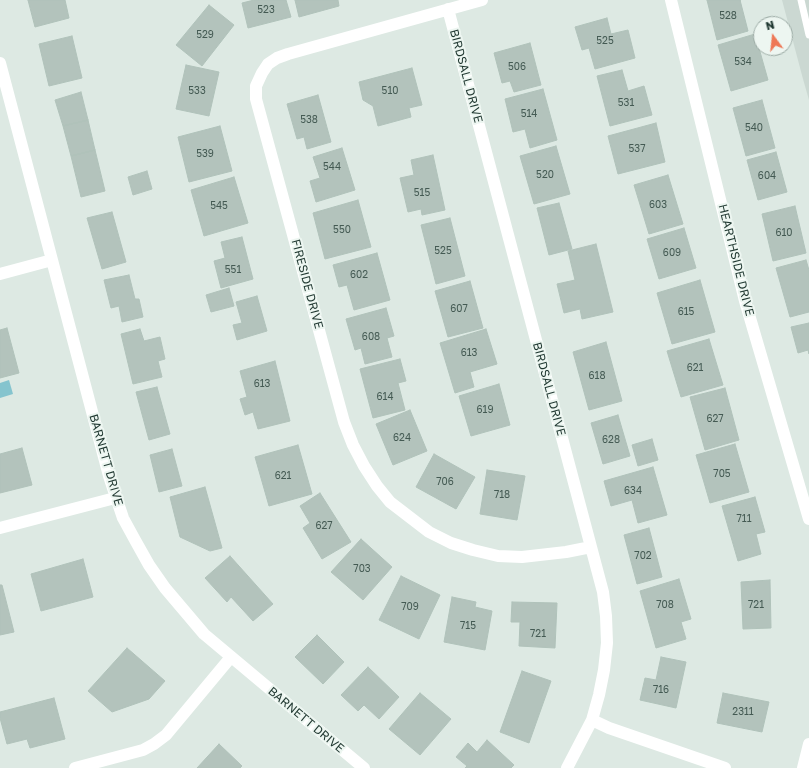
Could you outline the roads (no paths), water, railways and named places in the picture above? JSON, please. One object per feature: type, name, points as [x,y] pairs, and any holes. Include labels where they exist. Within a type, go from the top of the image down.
[{"type":"street","name":"FIRESIDE DRIVE","points":[[482,0],[277,58],[268,64],[262,73],[256,86],[256,99],[344,422],[353,445],[377,486],[390,502],[429,532],[451,543],[473,550],[498,556],[522,557],[566,552],[592,547]]},
{"type":"street","name":"HEARTHSIDE DRIVE","points":[[671,0],[745,301],[809,519]]},
{"type":"street","name":"BIRDSALL DRIVE","points":[[448,9],[604,592],[607,643],[600,689],[592,720],[568,768]]},
{"type":"street","name":"BARNETT DRIVE","points":[[0,63],[115,498],[123,518],[148,565],[164,588],[204,634],[364,768]]},
{"type":"street","points":[[0,274],[52,260]]},
{"type":"street","points":[[0,528],[115,498]]},
{"type":"street","points":[[75,768],[142,750],[154,744],[166,735],[231,657]]},
{"type":"street","points":[[592,720],[609,728],[725,768]]},
{"type":"street","points":[[803,768],[809,744]]},
{"type":"lane","points":[[801,0],[809,35]]},
{"type":"water","points":[[9,380],[13,394],[0,398],[0,383]]}]
